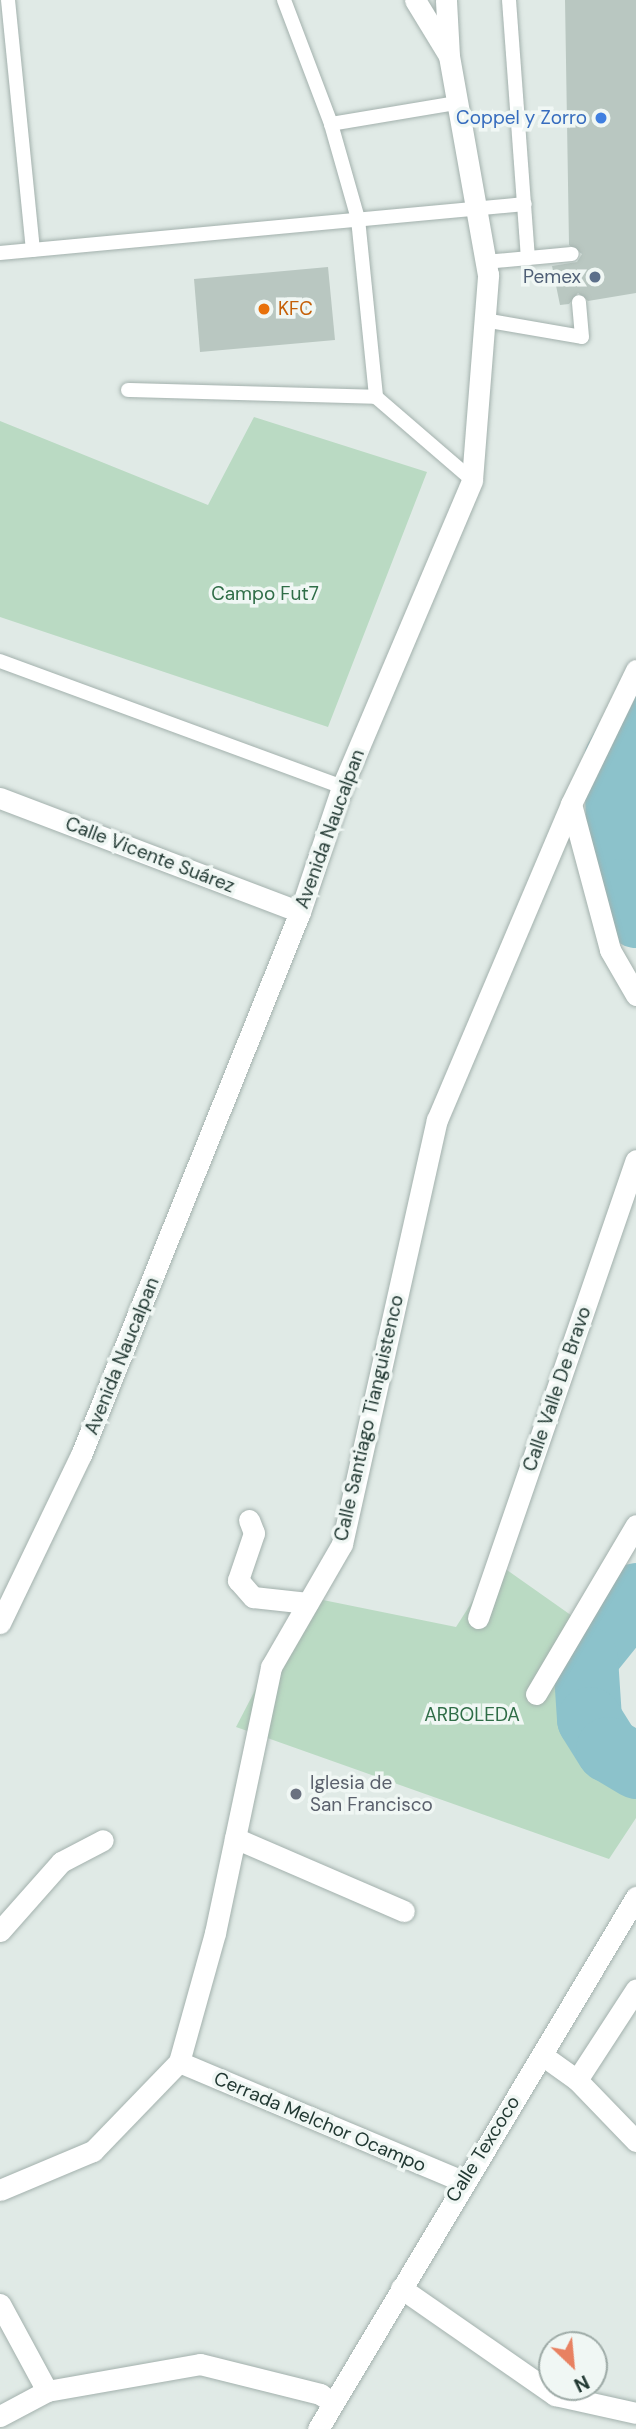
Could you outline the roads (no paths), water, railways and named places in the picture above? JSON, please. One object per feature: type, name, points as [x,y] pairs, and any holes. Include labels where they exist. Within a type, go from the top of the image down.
[{"type":"street","points":[[415,0],[449,56]]},
{"type":"street","name":"Avenida Naucalpan","points":[[0,1623],[81,1455],[300,912],[342,787],[472,480],[484,320],[485,262],[449,56],[446,0]]},
{"type":"street","name":"Calle Santiago Tianguistenco","points":[[0,2190],[93,2151],[179,2062],[235,1838],[271,1667],[342,1544],[437,1120],[571,804],[636,670]]},
{"type":"street","name":"Calle Vicente Suárez","points":[[0,799],[300,912]]},
{"type":"street","points":[[571,804],[610,950],[636,995]]},
{"type":"street","name":"Calle Valle De Bravo","points":[[478,1618],[636,1160]]},
{"type":"street","points":[[249,1520],[254,1534],[238,1580],[253,1597],[309,1603]]},
{"type":"street","points":[[536,1694],[636,1525]]},
{"type":"street","points":[[235,1838],[404,1911]]},
{"type":"street","points":[[0,1931],[61,1862],[103,1840]]},
{"type":"street","name":"Calle Texcoco","points":[[318,2429],[462,2181],[542,2055],[636,1897]]},
{"type":"street","points":[[577,2080],[633,1998]]},
{"type":"street","points":[[542,2055],[577,2080],[636,2141]]},
{"type":"street","name":"Cerrada Melchor Ocampo","points":[[179,2062],[462,2181]]},
{"type":"street","points":[[401,2288],[555,2395],[636,2413]]},
{"type":"street","points":[[0,2304],[47,2391]]},
{"type":"street","points":[[0,2416],[47,2391],[200,2364],[320,2394],[332,2402]]},
{"type":"lane","points":[[8,0],[33,250]]},
{"type":"lane","points":[[284,0],[331,124],[358,219],[376,397]]},
{"type":"lane","points":[[509,0],[528,258]]},
{"type":"lane","points":[[331,124],[457,103]]},
{"type":"lane","points":[[0,253],[358,219],[477,211],[525,204]]},
{"type":"lane","points":[[485,262],[572,254]]},
{"type":"lane","points":[[484,320],[582,337],[579,302]]},
{"type":"lane","points":[[128,390],[376,397],[472,480]]},
{"type":"lane","points":[[0,661],[342,787]]},
{"type":"waterway","points":[[636,723],[616,759],[620,891],[636,915]]},
{"type":"waterway","points":[[636,1595],[585,1658],[589,1719],[608,1749],[636,1766]]},
{"type":"place","name":"Coppel y Zorro","points":[[601,118]]},
{"type":"place","name":"Pemex","points":[[595,277]]},
{"type":"place","name":"KFC","points":[[264,309]]},
{"type":"place","name":"Iglesia de San Francisco","points":[[296,1794]]},
{"type":"park label","name":"Campo Fut7","points":[[265,594]]},
{"type":"park label","name":"ARBOLEDA","points":[[472,1715]]}]
